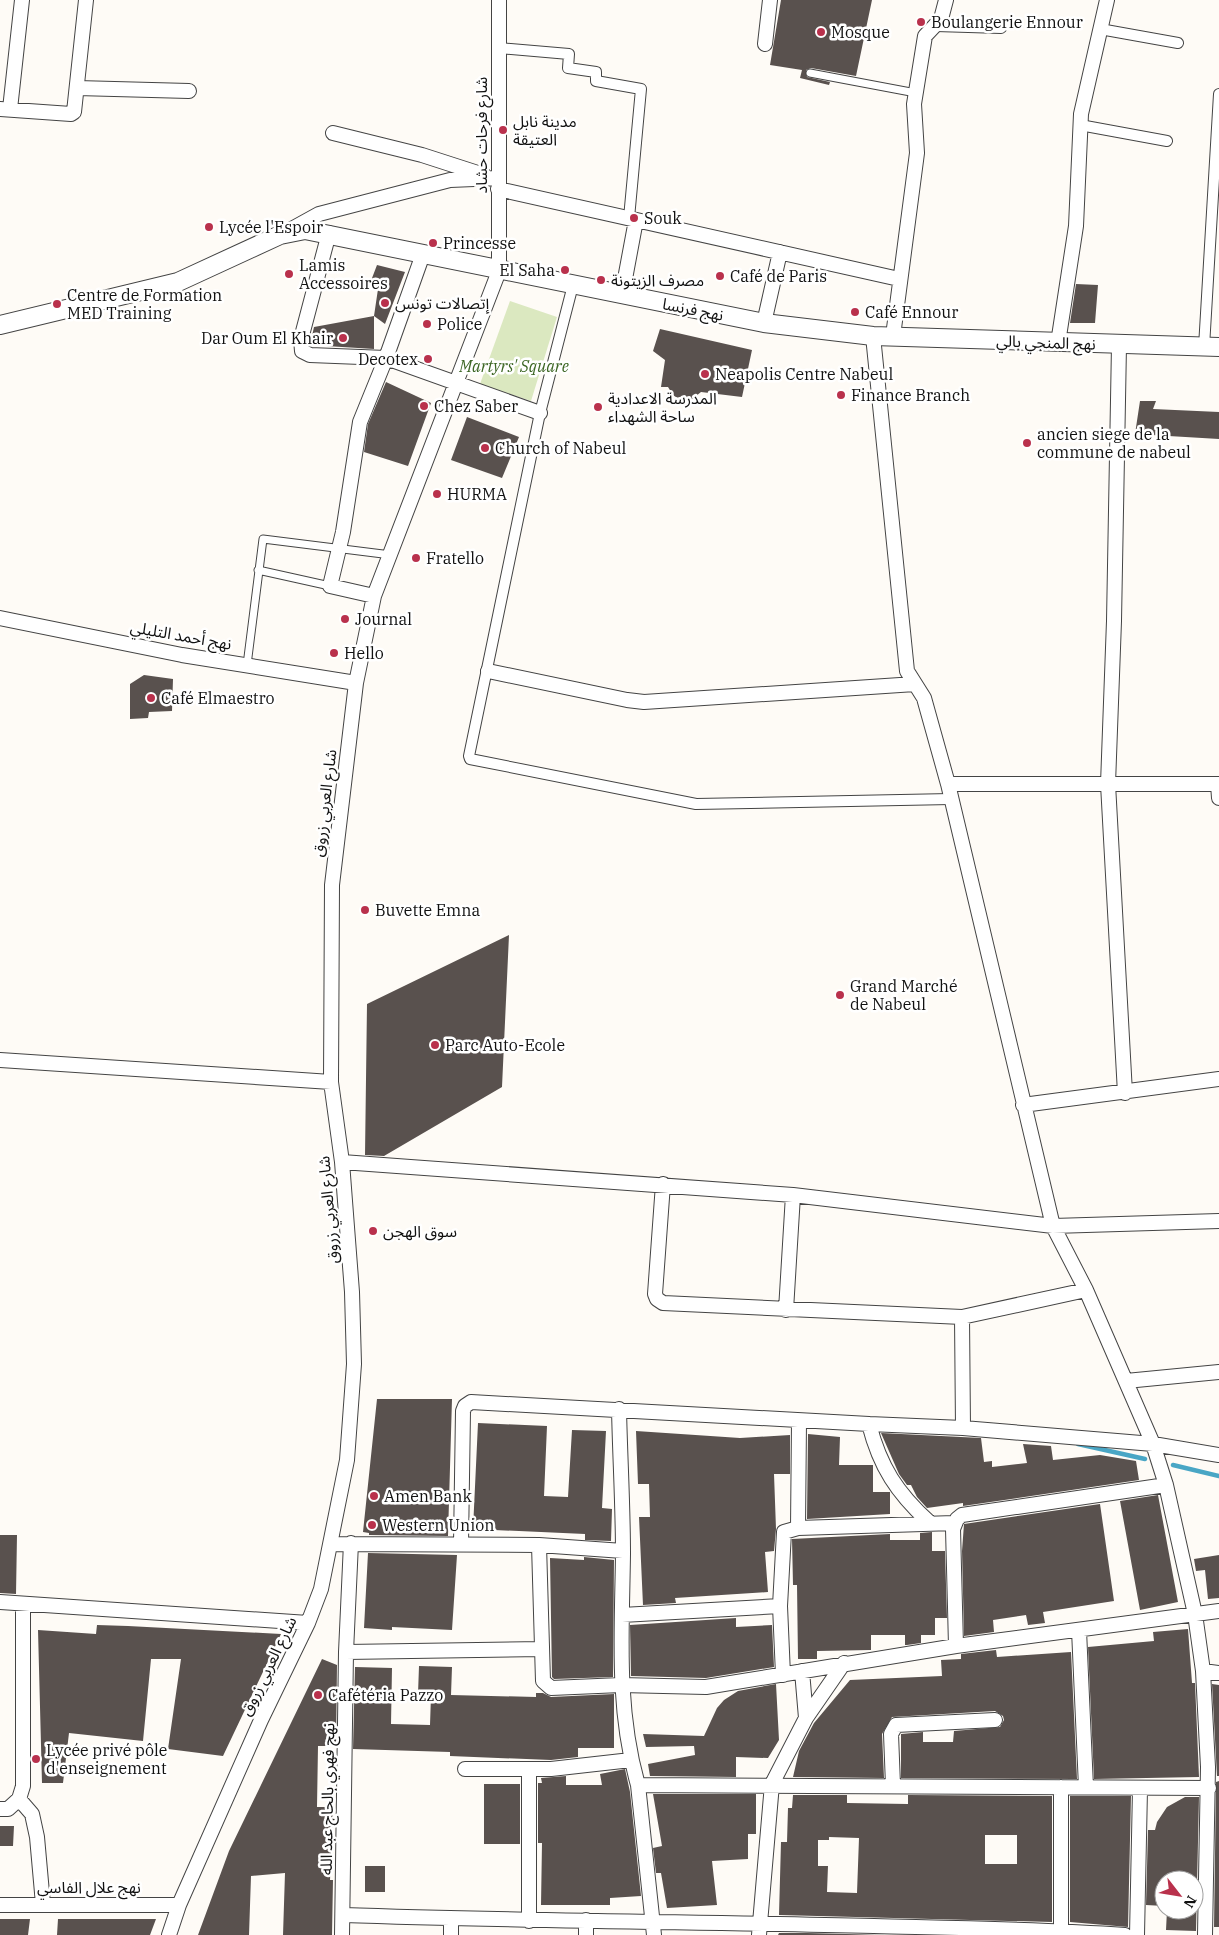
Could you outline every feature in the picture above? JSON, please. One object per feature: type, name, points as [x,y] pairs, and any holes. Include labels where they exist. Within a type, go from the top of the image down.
[{"type":"street","points":[[22,0],[5,109],[71,114],[75,110],[86,0]]},
{"type":"street","name":"شارع فرحات حشاد","points":[[499,0],[496,182],[499,271]]},
{"type":"street","points":[[765,44],[770,0]]},
{"type":"street","points":[[893,336],[899,279],[918,153],[914,116],[916,93],[925,36],[941,19],[946,0]]},
{"type":"street","points":[[1058,343],[1076,226],[1081,114],[1107,0]]},
{"type":"street","points":[[936,26],[1001,28]]},
{"type":"street","points":[[1100,29],[1178,43]]},
{"type":"street","points":[[499,48],[569,54],[568,68],[596,72],[596,81],[641,89],[632,219],[622,295]]},
{"type":"street","points":[[77,88],[189,91]]},
{"type":"street","points":[[1211,347],[1219,94]]},
{"type":"street","points":[[1080,125],[1166,141]]},
{"type":"street","points":[[333,133],[422,155],[496,182],[632,219],[899,279]]},
{"type":"street","points":[[280,235],[319,214],[450,180],[496,182]]},
{"type":"street","name":"نهج فرنسا","points":[[0,325],[178,282],[280,235],[305,230],[329,233],[499,271],[764,323],[874,336]]},
{"type":"street","points":[[329,233],[301,339],[302,351],[310,355],[386,358],[540,413]]},
{"type":"street","points":[[764,323],[780,252]]},
{"type":"street","points":[[374,596],[330,586],[339,548],[360,422],[386,358],[423,254]]},
{"type":"street","name":"شارع العربي زروق","points":[[169,1935],[178,1905],[261,1720],[308,1623],[321,1589],[331,1544],[347,1460],[354,1364],[352,1292],[342,1162],[331,1082],[332,885],[356,683],[374,596],[499,271]]},
{"type":"street","points":[[573,285],[540,413],[469,756],[474,762],[696,804],[951,799]]},
{"type":"street","points":[[874,336],[907,672],[924,698],[948,784],[1053,1226],[1086,1290],[1153,1444],[1166,1485],[1195,1614],[1214,1768],[1208,1788],[1205,1935]]},
{"type":"street","name":"نهج المنجي بالي","points":[[874,336],[1211,347]]},
{"type":"street","points":[[1119,345],[1114,621],[1108,784],[1125,1093]]},
{"type":"street","name":"نهج أحمد التليلي","points":[[0,618],[182,655],[356,683]]},
{"type":"street","points":[[488,671],[644,702],[915,684]]},
{"type":"street","points":[[948,784],[1108,784],[1219,789]]},
{"type":"street","points":[[0,1060],[331,1082]]},
{"type":"street","points":[[1023,1105],[1125,1093],[1219,1079]]},
{"type":"street","points":[[342,1162],[793,1195],[1053,1226],[1219,1221]]},
{"type":"street","points":[[663,1184],[655,1294],[659,1302],[786,1310],[962,1316],[1086,1290]]},
{"type":"street","points":[[786,1310],[793,1195]]},
{"type":"street","points":[[962,1316],[963,1428]]},
{"type":"street","points":[[1126,1381],[1219,1372]]},
{"type":"street","points":[[461,1544],[463,1411],[468,1404],[619,1409],[799,1422],[963,1428],[1153,1444],[1219,1454]]},
{"type":"street","points":[[619,1409],[623,1551],[621,1685],[631,1760],[638,1785],[654,1928]]},
{"type":"street","points":[[798,1528],[799,1422]]},
{"type":"street","points":[[869,1424],[874,1445],[886,1471],[905,1500],[930,1522]]},
{"type":"street","points":[[956,1646],[954,1523],[962,1515],[1166,1485]]},
{"type":"street","points":[[783,1674],[780,1606],[784,1532],[798,1528],[930,1522],[954,1523]]},
{"type":"street","name":"نهج فهري بالحاج عبد الله","points":[[342,1935],[346,1652],[351,1543]]},
{"type":"street","points":[[331,1544],[539,1545],[623,1551]]},
{"type":"street","points":[[539,1545],[543,1681],[547,1686],[706,1687],[956,1646],[1219,1612]]},
{"type":"street","points":[[0,1602],[308,1623]]},
{"type":"street","points":[[0,1809],[8,1809],[19,1799],[23,1786],[22,1604]]},
{"type":"street","points":[[622,1614],[780,1606]]},
{"type":"street","points":[[1079,1630],[1086,1787]]},
{"type":"street","points":[[346,1652],[542,1649]]},
{"type":"street","points":[[759,1929],[772,1784],[806,1718],[844,1663]]},
{"type":"street","points":[[802,1671],[806,1718]]},
{"type":"street","points":[[1203,1671],[1219,1673]]},
{"type":"street","points":[[893,1785],[891,1732],[896,1726],[995,1720]]},
{"type":"street","points":[[465,1769],[551,1769],[631,1760]]},
{"type":"street","points":[[529,1769],[529,1921]]},
{"type":"street","points":[[638,1785],[772,1784],[1140,1789],[1208,1788]]},
{"type":"street","points":[[1061,1787],[1061,1931]]},
{"type":"street","points":[[1137,1935],[1140,1789]]},
{"type":"street","points":[[19,1799],[32,1814],[37,1837],[43,1904]]},
{"type":"street","name":"نهج علال الفاسي","points":[[0,1905],[178,1905]]},
{"type":"street","points":[[343,1915],[529,1921],[586,1920],[654,1928],[1061,1931],[1125,1935]]},
{"type":"street","points":[[451,1919],[451,1935]]},
{"type":"street","points":[[586,1920],[586,1935]]},
{"type":"lane","points":[[810,73],[916,93]]},
{"type":"lane","points":[[247,665],[263,539],[391,555]]},
{"type":"lane","points":[[258,570],[330,586]]},
{"type":"green space","name":"Martyrs' Square","points":[[510,301],[557,317],[531,401],[480,384]]},
{"type":"building","name":"Mosque","points":[[781,0],[872,0],[856,76],[811,68],[806,70],[807,77],[830,82],[829,85],[800,78],[802,70],[770,65]]},
{"type":"building","name":"إتصالات تونس","points":[[377,265],[405,272],[385,324],[374,316],[378,289],[369,286]]},
{"type":"building","points":[[1076,284],[1098,285],[1095,323],[1070,323]]},
{"type":"building","name":"Dar Oum El Khair","points":[[374,316],[374,349],[310,345],[314,327]]},
{"type":"building","name":"Neapolis Centre Nabeul","points":[[660,329],[752,350],[742,397],[701,392],[686,404],[673,395],[668,387],[661,387],[665,360],[653,351]]},
{"type":"building","points":[[386,382],[431,403],[408,466],[364,452],[368,424]]},
{"type":"building","points":[[1140,401],[1156,401],[1153,409],[1219,412],[1219,439],[1135,434]]},
{"type":"building","name":"Church of Nabeul","points":[[467,417],[519,437],[502,478],[451,460]]},
{"type":"building","name":"Café Elmaestro","points":[[144,675],[173,679],[172,711],[149,712],[148,718],[130,719],[130,684]]},
{"type":"building","name":"Parc Auto-Ecole","points":[[509,935],[502,1087],[384,1156],[365,1155],[367,1004]]},
{"type":"building","points":[[377,1399],[452,1399],[448,1536],[369,1535],[369,1533],[363,1532]]},
{"type":"building","points":[[478,1423],[547,1426],[544,1496],[568,1497],[572,1430],[606,1431],[602,1508],[612,1509],[611,1541],[585,1540],[585,1534],[473,1529]]},
{"type":"building","points":[[636,1431],[740,1438],[790,1435],[790,1474],[774,1474],[776,1529],[774,1551],[765,1552],[768,1592],[675,1598],[676,1603],[643,1605],[639,1517],[650,1517],[649,1484],[638,1484]]},
{"type":"building","points":[[881,1433],[981,1438],[984,1462],[992,1461],[992,1467],[1027,1463],[1023,1444],[1051,1446],[1053,1460],[1100,1455],[1136,1461],[1139,1480],[963,1506],[963,1503],[927,1508],[917,1497],[911,1485],[907,1485],[899,1474]]},
{"type":"building","points":[[808,1434],[840,1437],[839,1465],[873,1465],[873,1492],[890,1492],[890,1514],[807,1519]]},
{"type":"building","points":[[1158,1495],[1178,1602],[1140,1610],[1120,1501]]},
{"type":"building","points":[[1100,1504],[1114,1601],[1043,1612],[1045,1623],[1028,1625],[1026,1615],[993,1620],[994,1632],[964,1636],[962,1551],[964,1524]]},
{"type":"building","points":[[932,1532],[932,1551],[945,1551],[947,1618],[935,1618],[935,1635],[921,1635],[921,1643],[905,1645],[905,1635],[871,1635],[871,1650],[817,1651],[817,1659],[798,1659],[797,1585],[793,1585],[792,1539],[890,1534],[890,1540],[920,1540],[920,1533]]},
{"type":"building","points":[[0,1535],[17,1535],[16,1594],[0,1593]]},
{"type":"building","points":[[368,1553],[457,1555],[452,1630],[392,1627],[392,1630],[364,1628]]},
{"type":"building","points":[[1219,1555],[1219,1598],[1208,1599],[1205,1570],[1196,1571],[1194,1559]]},
{"type":"building","points":[[584,1557],[614,1560],[613,1677],[554,1679],[552,1677],[550,1558],[584,1560]]},
{"type":"building","points":[[736,1618],[736,1627],[772,1625],[774,1667],[706,1678],[631,1676],[630,1625]]},
{"type":"building","points":[[97,1625],[281,1634],[223,1756],[168,1749],[181,1659],[151,1659],[143,1741],[69,1733],[63,1783],[42,1783],[38,1630],[96,1634]]},
{"type":"building","points":[[1188,1629],[1192,1683],[1195,1683],[1199,1777],[1094,1779],[1088,1647],[1154,1641],[1153,1632]]},
{"type":"building","points":[[996,1650],[997,1657],[1071,1652],[1077,1779],[901,1778],[901,1734],[923,1732],[923,1742],[953,1742],[954,1731],[1000,1727],[1004,1720],[1003,1716],[995,1711],[892,1717],[882,1734],[884,1778],[793,1777],[799,1751],[814,1723],[850,1680],[942,1676],[941,1660],[961,1659],[961,1654]]},
{"type":"building","points":[[322,1659],[337,1665],[336,1746],[318,1746],[317,1807],[333,1807],[330,1880],[333,1880],[332,1935],[283,1935],[285,1873],[251,1876],[249,1935],[198,1935],[229,1851]]},
{"type":"building","points":[[419,1666],[452,1667],[451,1695],[536,1697],[536,1693],[543,1693],[551,1697],[614,1694],[614,1748],[578,1748],[578,1757],[551,1760],[450,1756],[450,1752],[353,1749],[355,1667],[392,1668],[391,1724],[430,1725],[431,1695],[418,1694]]},
{"type":"building","points":[[776,1684],[779,1740],[768,1758],[736,1757],[736,1777],[650,1776],[648,1764],[695,1755],[694,1746],[646,1747],[643,1734],[704,1736],[717,1708],[724,1700],[738,1691]]},
{"type":"building","points":[[1212,1684],[1219,1685],[1219,1776],[1217,1776]]},
{"type":"building","points":[[625,1769],[630,1792],[641,1896],[610,1898],[610,1905],[541,1905],[542,1843],[538,1843],[538,1783],[542,1783],[541,1778],[566,1776],[566,1785],[602,1785],[600,1774]]},
{"type":"building","points":[[1219,1781],[1219,1927],[1214,1927],[1216,1782]]},
{"type":"building","points":[[484,1784],[520,1784],[520,1844],[484,1844]]},
{"type":"building","points":[[653,1794],[756,1794],[756,1834],[748,1834],[748,1859],[712,1861],[717,1905],[667,1908],[661,1873],[656,1873],[653,1848],[662,1846]]},
{"type":"building","points":[[793,1795],[847,1795],[847,1803],[908,1804],[908,1795],[1052,1796],[1052,1922],[779,1915],[781,1842],[787,1842],[788,1808],[792,1808]],"holes":[[[985,1835],[1017,1835],[1017,1864],[985,1864]],[[829,1837],[859,1838],[857,1893],[827,1892],[828,1866],[818,1866],[818,1840],[829,1840]]]},
{"type":"building","points":[[1070,1796],[1131,1796],[1128,1927],[1070,1922]]},
{"type":"building","points":[[1185,1797],[1199,1797],[1197,1870],[1154,1870],[1154,1905],[1146,1905],[1148,1830],[1155,1830],[1157,1822],[1167,1807]]},
{"type":"building","points":[[0,1826],[14,1826],[13,1846],[0,1846]]},
{"type":"building","points":[[365,1866],[385,1866],[385,1892],[365,1892]]},
{"type":"building","points":[[0,1919],[30,1919],[28,1935],[0,1935]]},
{"type":"building","points":[[58,1919],[156,1919],[150,1935],[57,1935]]},
{"type":"building","points":[[1166,1920],[1196,1920],[1196,1931],[1166,1930]]},
{"type":"building","points":[[779,1933],[807,1933],[885,1935],[778,1935]]},
{"type":"waterway","points":[[1078,1444],[1145,1459]]},
{"type":"waterway","points":[[1173,1465],[1219,1476]]},
{"type":"place","name":"Boulangerie Ennour","points":[[921,22]]},
{"type":"place","name":"Mosque","points":[[821,32]]},
{"type":"place","name":"مدينة نابل العتيقة","points":[[503,130]]},
{"type":"place","name":"Souk","points":[[634,218]]},
{"type":"place","name":"Lycée l'Espoir","points":[[209,227]]},
{"type":"place","name":"Princesse","points":[[433,243]]},
{"type":"place","name":"El Saha","points":[[565,270]]},
{"type":"place","name":"Lamis Accessoires","points":[[289,274]]},
{"type":"place","name":"Café de Paris","points":[[720,276]]},
{"type":"place","name":"مصرف الزيتونة","points":[[601,280]]},
{"type":"place","name":"إتصالات تونس","points":[[385,303]]},
{"type":"place","name":"Centre de Formation MED Training","points":[[57,304]]},
{"type":"place","name":"Café Ennour","points":[[855,312]]},
{"type":"place","name":"Police","points":[[427,324]]},
{"type":"place","name":"Dar Oum El Khair","points":[[343,338]]},
{"type":"place","name":"Decotex","points":[[428,359]]},
{"type":"place","name":"Neapolis Centre Nabeul","points":[[705,374]]},
{"type":"place","name":"Finance Branch","points":[[841,395]]},
{"type":"place","name":"Chez Saber","points":[[424,406]]},
{"type":"place","name":"المدرسة الاعدادية ساحة الشهداء","points":[[598,407]]},
{"type":"place","name":"ancien siege de la commune de nabeul","points":[[1027,443]]},
{"type":"place","name":"Church of Nabeul","points":[[485,448]]},
{"type":"place","name":"HURMA","points":[[437,494]]},
{"type":"place","name":"Fratello","points":[[416,558]]},
{"type":"place","name":"Journal","points":[[345,619]]},
{"type":"place","name":"Hello","points":[[334,653]]},
{"type":"place","name":"Café Elmaestro","points":[[151,698]]},
{"type":"place","name":"Buvette Emna","points":[[365,910]]},
{"type":"place","name":"Grand Marché de Nabeul","points":[[840,995]]},
{"type":"place","name":"Parc Auto-Ecole","points":[[435,1045]]},
{"type":"place","name":"سوق الهجن","points":[[373,1231]]},
{"type":"place","name":"Amen Bank","points":[[374,1496]]},
{"type":"place","name":"Western Union","points":[[372,1525]]},
{"type":"place","name":"Cafétéria Pazzo","points":[[318,1695]]},
{"type":"place","name":"Lycée privé pôle d'enseignement","points":[[36,1759]]}]
